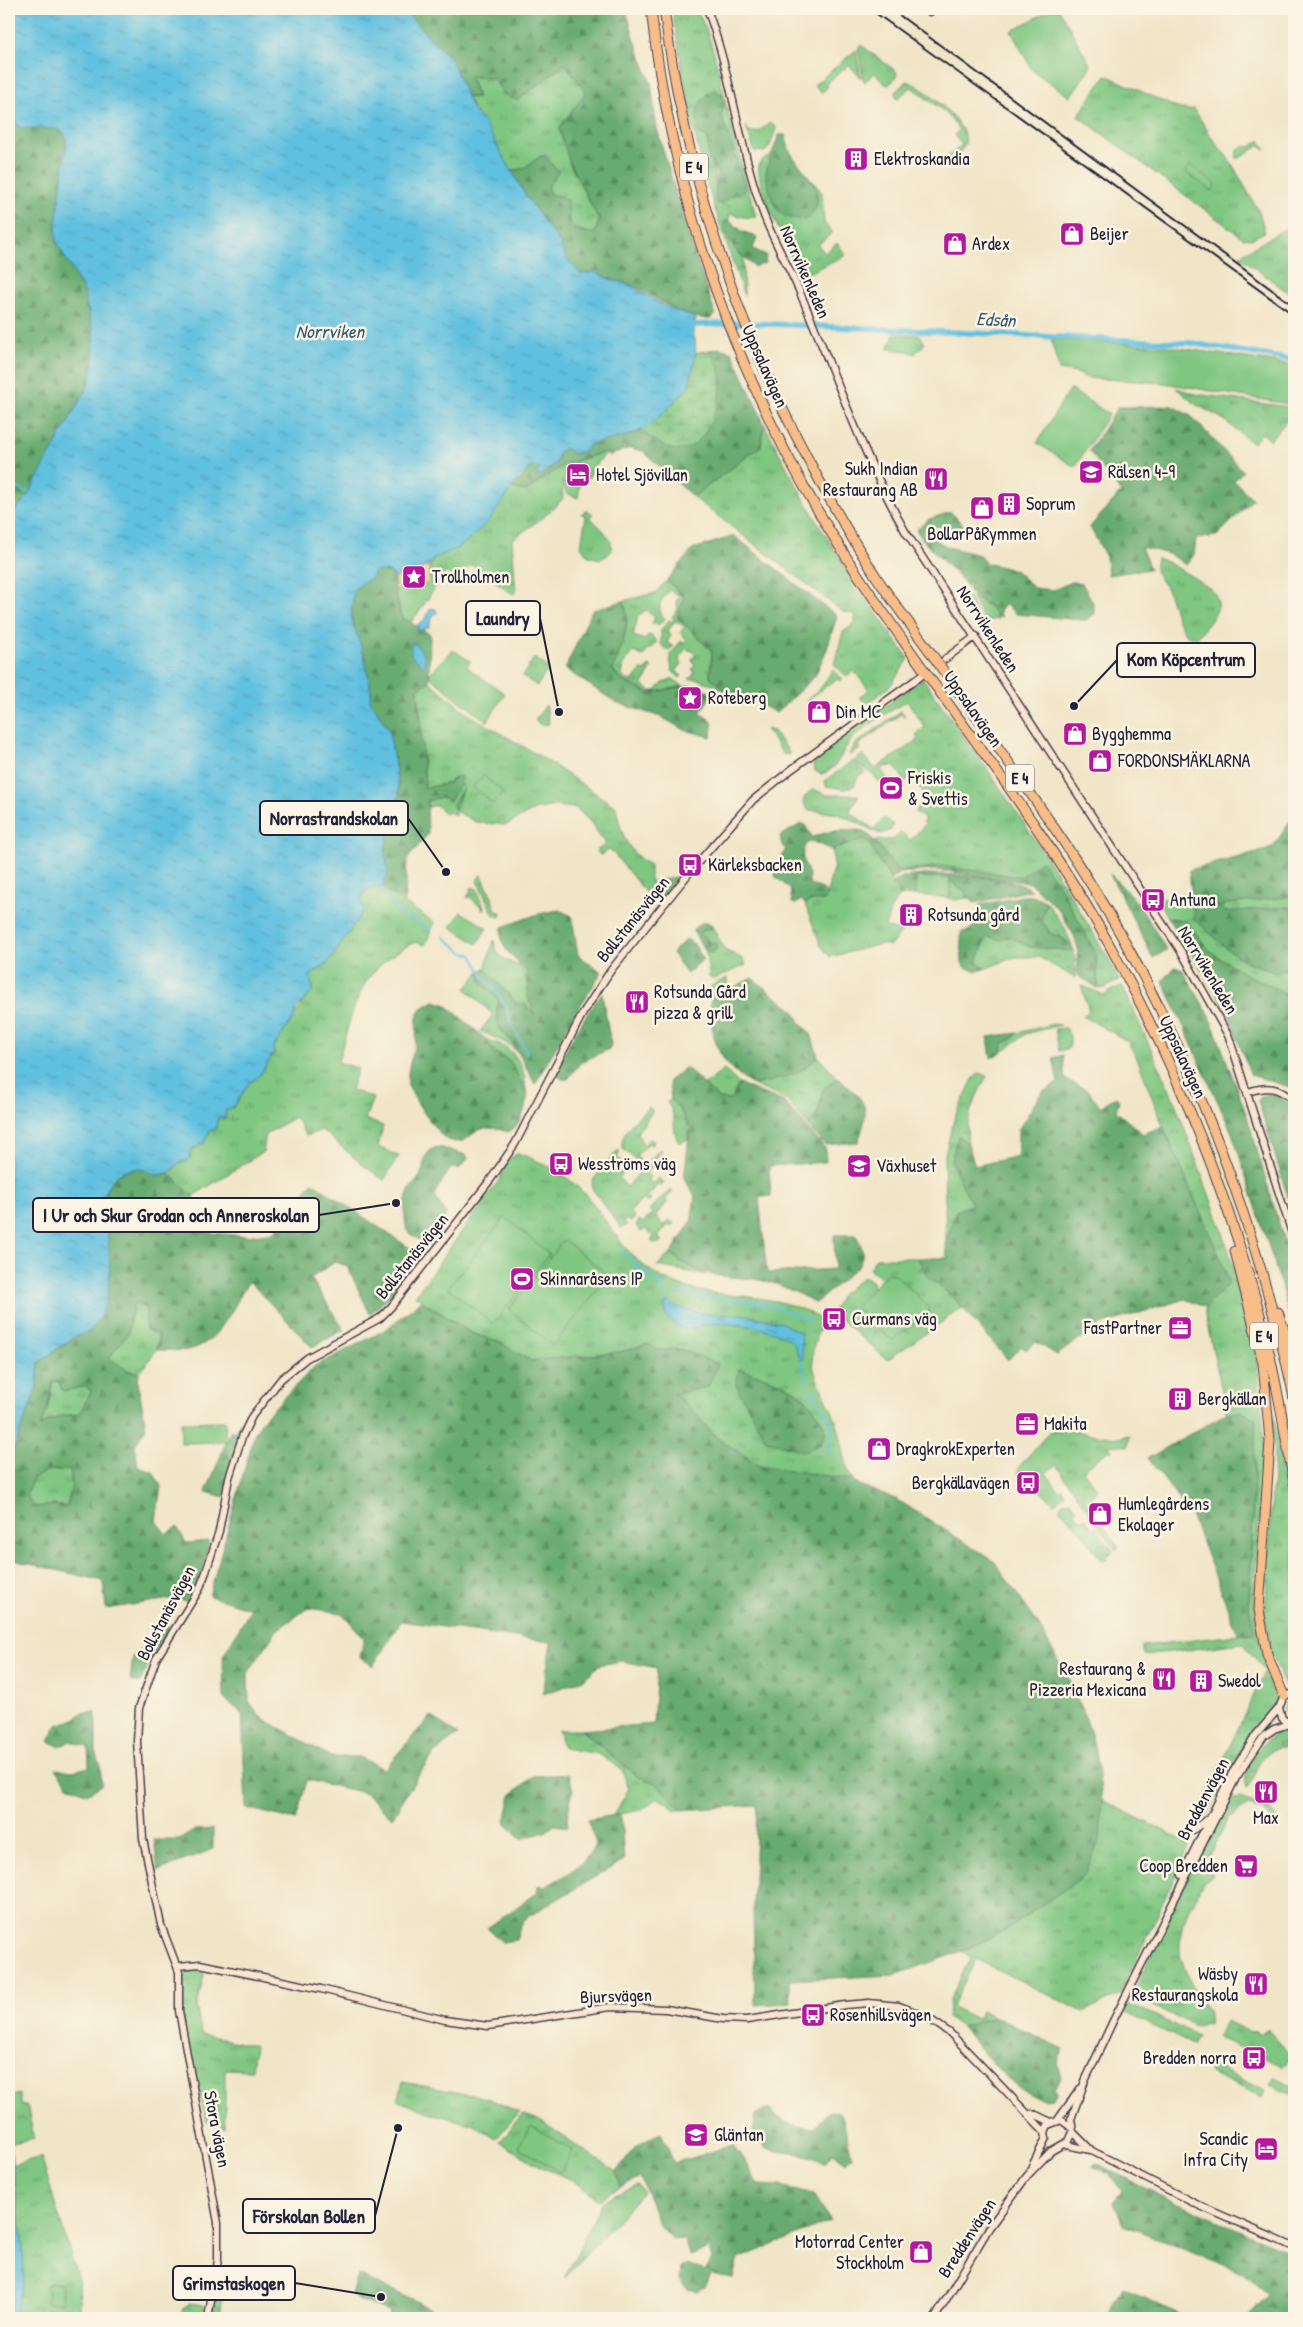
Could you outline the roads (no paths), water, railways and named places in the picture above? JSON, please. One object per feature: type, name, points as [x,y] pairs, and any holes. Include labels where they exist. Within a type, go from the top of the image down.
[{"type":"highway","name":"Uppsalavägen","points":[[651,9],[656,51],[674,143],[687,196],[733,335],[786,450],[810,496],[842,550],[1050,846],[1109,945],[1158,1038],[1202,1140],[1252,1284],[1274,1375],[1294,1483]]},
{"type":"highway","name":"Uppsalavägen","points":[[664,9],[670,55],[694,164],[712,228],[744,320],[764,370],[808,459],[878,579],[1053,826],[1127,947],[1169,1028],[1205,1107],[1254,1243],[1290,1374],[1294,1399]]},
{"type":"highway","points":[[1221,1193],[1263,1362],[1270,1441],[1259,1610],[1267,1654],[1284,1696]]},
{"type":"highway","points":[[1254,1243],[1294,1359]]},
{"type":"street","name":"Norrvikenleden","points":[[708,9],[715,29],[742,141],[763,214],[810,317],[891,506],[905,531],[976,636],[1203,987],[1230,1037],[1294,1240]]},
{"type":"street","points":[[945,659],[976,636]]},
{"type":"street","name":"Bollstanäsvägen","points":[[178,1966],[166,1943],[161,1925],[143,1839],[138,1708],[156,1660],[199,1590],[218,1531],[229,1478],[242,1437],[252,1416],[272,1390],[307,1358],[380,1318],[391,1307],[486,1186],[515,1144],[583,1013],[611,970],[675,889],[753,800],[792,769],[921,676]]},
{"type":"street","points":[[1248,1092],[1265,1087],[1275,1088],[1294,1101]]},
{"type":"street","points":[[1284,1696],[1294,1693]]},
{"type":"street","name":"Breddenvägen","points":[[1066,2145],[1072,2130],[1071,2120],[1085,2081],[1212,1813],[1231,1775],[1256,1735],[1279,1708],[1284,1696]]},
{"type":"street","points":[[1279,1708],[1282,1718],[1293,1726]]},
{"type":"street","name":"Breddenvägen","points":[[1167,1911],[1244,1764],[1264,1736],[1274,1729],[1293,1726]]},
{"type":"street","points":[[1186,1831],[1201,1826],[1212,1813]]},
{"type":"street","name":"Bjursvägen","points":[[178,1966],[200,1964],[321,1989],[445,2020],[488,2026],[610,2007],[666,2009],[723,2019],[747,2020],[845,2004],[869,2003],[899,2006],[925,2016],[950,2033],[1006,2094],[1022,2108],[1045,2135]]},
{"type":"street","name":"Stora vägen","points":[[178,1966],[179,2011],[218,2223],[218,2260],[208,2318]]},
{"type":"street","name":"Breddenvägen","points":[[1027,2176],[1045,2135],[1085,2081]]},
{"type":"street","name":"Bjursvägen","points":[[1022,2108],[1043,2120],[1054,2121]]},
{"type":"street","points":[[1054,2121],[1065,2121],[1092,2151]]},
{"type":"street","points":[[1045,2135],[1057,2147],[1066,2145],[1092,2151],[1198,2205],[1294,2247]]},
{"type":"street","name":"Breddenvägen","points":[[935,2318],[988,2228],[1027,2176],[1057,2147]]},
{"type":"water","name":"Norrviken","points":[[9,9],[402,9],[451,59],[473,111],[483,121],[528,199],[561,245],[566,258],[581,274],[596,272],[609,279],[628,284],[667,307],[696,318],[694,330],[696,353],[689,386],[664,413],[648,426],[633,434],[588,445],[586,450],[574,454],[565,448],[559,453],[556,463],[541,476],[537,475],[539,467],[529,468],[518,479],[492,517],[458,548],[434,558],[428,566],[395,578],[393,574],[386,571],[375,571],[373,577],[354,589],[351,619],[363,651],[371,690],[370,700],[389,730],[398,784],[399,796],[385,849],[388,875],[382,888],[373,887],[364,892],[361,901],[364,910],[328,963],[310,976],[313,991],[296,1009],[293,1019],[273,1048],[274,1053],[259,1076],[248,1084],[233,1108],[226,1109],[225,1119],[220,1117],[217,1119],[216,1129],[210,1130],[204,1142],[191,1151],[189,1160],[179,1163],[169,1173],[156,1175],[137,1169],[129,1170],[120,1173],[108,1186],[103,1205],[110,1265],[109,1286],[105,1306],[91,1330],[73,1338],[39,1362],[37,1387],[9,1461],[9,529],[15,511],[28,495],[90,382],[94,356],[93,331],[83,289],[57,243],[56,224],[67,141],[64,133],[57,129],[20,128],[9,111]]},
{"type":"water","points":[[431,608],[436,609],[437,613],[433,615],[429,627],[419,631],[417,625],[424,620]]},
{"type":"water","points":[[411,643],[415,643],[425,656],[424,667],[411,655]]},
{"type":"water","points":[[669,1302],[675,1306],[704,1314],[739,1314],[780,1322],[801,1333],[803,1360],[800,1360],[793,1343],[765,1329],[716,1324],[690,1329],[681,1328],[666,1316],[665,1304]]},
{"type":"water","points":[[9,2139],[22,2238],[24,2279],[14,2318],[9,2318]]},
{"type":"waterway","name":"Edsån","points":[[694,325],[747,323],[1191,343],[1294,360]]},
{"type":"waterway","points":[[9,486],[29,492]]},
{"type":"waterway","points":[[382,888],[396,909],[415,922],[431,929]]},
{"type":"waterway","points":[[443,936],[462,952],[472,955],[485,979],[495,989],[506,1007],[512,1025],[527,1053]]},
{"type":"waterway","points":[[620,1251],[660,1285],[665,1295]]},
{"type":"waterway","points":[[676,1292],[764,1304],[809,1320]]},
{"type":"waterway","points":[[801,1360],[807,1382]]},
{"type":"waterway","points":[[809,1389],[831,1423],[832,1435],[829,1454]]},
{"type":"railway","points":[[870,9],[1294,315]]},
{"type":"railway","points":[[891,9],[1294,306]]},
{"type":"place","name":"Elektroskandia","points":[[856,159]]},
{"type":"place","name":"Beijer","points":[[1072,234]]},
{"type":"place","name":"Ardex","points":[[955,244]]},
{"type":"place","name":"Rälsen 4-9","points":[[1091,472]]},
{"type":"place","name":"Hotel Sjövillan","points":[[578,475]]},
{"type":"place","name":"Sukh Indian Restaurang AB","points":[[936,479]]},
{"type":"place","name":"Soprum","points":[[1009,504]]},
{"type":"place","name":"BollarPåRymmen","points":[[982,508]]},
{"type":"place","name":"Trollholmen","points":[[414,577]]},
{"type":"place","name":"Roteberg","points":[[690,698]]},
{"type":"place","name":"Kom Köpcentrum","points":[[1074,706]]},
{"type":"place","name":"Laundry","points":[[559,712]]},
{"type":"place","name":"Din MC","points":[[819,712]]},
{"type":"place","name":"Bygghemma","points":[[1075,734]]},
{"type":"place","name":"FORDONSMÄKLARNA","points":[[1100,761]]},
{"type":"place","name":"Friskis & Svettis","points":[[891,788]]},
{"type":"place","name":"Kärleksbacken","points":[[690,865]]},
{"type":"place","name":"Norrastrandskolan","points":[[446,872]]},
{"type":"place","name":"Antuna","points":[[1153,900]]},
{"type":"place","name":"Rotsunda gård","points":[[911,915]]},
{"type":"place","name":"Rotsunda Gård pizza & grill","points":[[637,1002]]},
{"type":"place","name":"Wesströms väg","points":[[561,1164]]},
{"type":"place","name":"Växhuset","points":[[859,1166]]},
{"type":"place","name":"I Ur och Skur Grodan och Anneroskolan","points":[[396,1203]]},
{"type":"place","name":"Skinnaråsens IP","points":[[522,1279]]},
{"type":"place","name":"Curmans väg","points":[[834,1319]]},
{"type":"place","name":"FastPartner","points":[[1180,1328]]},
{"type":"place","name":"Bergkällan","points":[[1180,1399]]},
{"type":"place","name":"Makita","points":[[1027,1424]]},
{"type":"place","name":"DragkrokExperten","points":[[879,1449]]},
{"type":"place","name":"Bergkällavägen","points":[[1028,1483]]},
{"type":"place","name":"Humlegårdens Ekolager","points":[[1100,1514]]},
{"type":"place","name":"Restaurang & Pizzeria Mexicana","points":[[1164,1679]]},
{"type":"place","name":"Swedol","points":[[1201,1681]]},
{"type":"place","name":"Max","points":[[1266,1792]]},
{"type":"place","name":"Coop Bredden","points":[[1246,1866]]},
{"type":"place","name":"Wäsby Restaurangskola","points":[[1256,1984]]},
{"type":"place","name":"Rosenhillsvägen","points":[[813,2015]]},
{"type":"place","name":"Bredden norra","points":[[1254,2058]]},
{"type":"place","name":"Förskolan Bollen","points":[[398,2128]]},
{"type":"place","name":"Gläntan","points":[[696,2135]]},
{"type":"place","name":"Scandic Infra City","points":[[1266,2149]]},
{"type":"place","name":"Motorrad Center Stockholm","points":[[921,2252]]},
{"type":"place","name":"Grimstaskogen","points":[[381,2297]]}]
